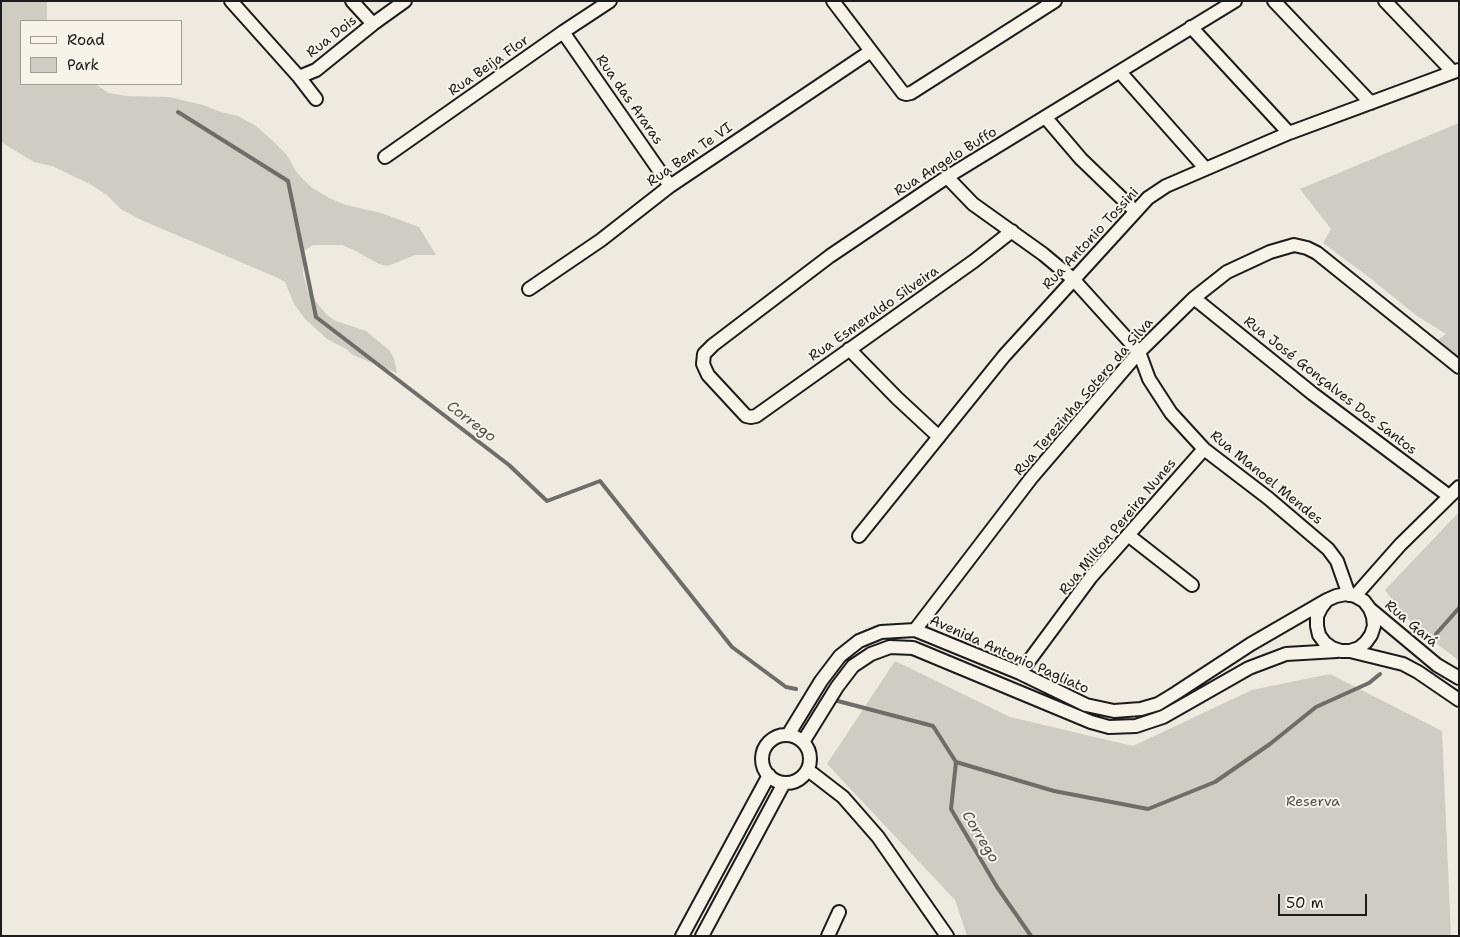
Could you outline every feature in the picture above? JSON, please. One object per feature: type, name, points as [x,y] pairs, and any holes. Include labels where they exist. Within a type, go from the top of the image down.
[{"type":"street","points":[[231,1],[299,76],[316,98]]},
{"type":"street","points":[[352,1],[373,24]]},
{"type":"street","name":"Rua Dois","points":[[299,76],[316,70],[405,1]]},
{"type":"street","name":"Rua Beija Flor","points":[[385,156],[610,1]]},
{"type":"street","points":[[836,2],[871,51],[903,93],[906,94],[911,93],[1055,1]]},
{"type":"street","name":"Rua Angelo Buffo","points":[[751,418],[746,416],[708,375],[703,364],[704,354],[713,345],[830,256],[947,177],[1235,1]]},
{"type":"street","points":[[1274,1],[1371,103]]},
{"type":"street","points":[[1385,1],[1456,71]]},
{"type":"street","points":[[1191,27],[1289,133]]},
{"type":"street","name":"Rua das Araras","points":[[563,32],[670,186]]},
{"type":"street","name":"Rua Bem Te VI","points":[[530,289],[601,240],[670,186],[871,51]]},
{"type":"street","name":"Rua Antonio Tossini","points":[[859,536],[1004,356],[1148,198],[1166,186],[1204,168],[1289,133],[1456,71]]},
{"type":"street","points":[[1120,72],[1204,168]]},
{"type":"street","points":[[1046,118],[1081,159],[1135,211]]},
{"type":"street","name":"Rua Manoel Mendes","points":[[947,177],[973,204],[1012,231],[1073,280],[1139,352],[1149,379],[1171,413],[1204,449],[1268,498],[1328,549],[1337,561],[1352,596]]},
{"type":"street","name":"Rua Esmeraldo Silveira","points":[[751,418],[974,261],[1012,231]]},
{"type":"street","name":"Rua Terezinha Sotero da Silva","points":[[915,630],[1032,477],[1139,352],[1194,298],[1227,272],[1270,252],[1294,245],[1307,248],[1316,253],[1459,367]]},
{"type":"street","name":"Rua José Gonçalves Dos Santos","points":[[1194,298],[1313,394],[1454,491]]},
{"type":"street","points":[[849,349],[939,437]]},
{"type":"street","name":"Rua Milton Pereira Nunes","points":[[1020,673],[1090,577],[1204,449]]},
{"type":"street","points":[[1352,596],[1400,544],[1454,491]]},
{"type":"street","points":[[1128,534],[1192,585]]},
{"type":"street","points":[[1336,596],[1352,596],[1364,601],[1370,609],[1374,626],[1371,635],[1359,648],[1345,651],[1332,648],[1319,636],[1317,616],[1327,600],[1336,596]]},
{"type":"street","name":"Avenida Antonio Pagliato","points":[[788,735],[821,681],[840,656],[858,641],[881,632],[915,630],[1020,673],[1086,706],[1114,711],[1141,709],[1158,704],[1251,644],[1327,600]]},
{"type":"street","name":"Rua Gará","points":[[1370,609],[1437,665],[1459,678]]},
{"type":"street","name":"Avenida Antonio Pagliato","points":[[803,742],[837,687],[853,666],[871,654],[890,647],[913,648],[1091,722],[1109,727],[1136,726],[1163,717],[1249,668],[1286,654],[1345,651],[1403,664],[1459,700]]},
{"type":"street","points":[[788,735],[796,737],[803,742],[808,748],[810,762],[808,770],[798,780],[784,783],[769,775],[764,768],[762,760],[763,752],[773,739],[788,735]]},
{"type":"street","points":[[808,770],[843,797],[878,837],[947,936]]},
{"type":"street","points":[[682,936],[769,775]]},
{"type":"street","points":[[702,936],[784,783]]},
{"type":"street","points":[[828,936],[839,912]]},
{"type":"green space","points":[[1,1],[47,1],[47,20],[20,20],[20,85],[97,85],[109,93],[126,96],[169,97],[238,116],[256,126],[273,141],[287,155],[297,173],[311,187],[329,198],[346,205],[381,213],[419,227],[436,255],[415,255],[388,266],[379,264],[342,245],[313,245],[304,251],[303,274],[309,294],[327,315],[336,321],[366,331],[389,350],[394,358],[397,373],[353,355],[327,339],[305,319],[294,304],[285,282],[139,219],[121,209],[107,195],[90,184],[52,166],[34,162],[1,142]]},
{"type":"green space","points":[[1459,123],[1459,364],[1433,343],[1446,334],[1417,316],[1323,243],[1331,229],[1300,189]]},
{"type":"green space","points":[[1459,512],[1459,661],[1403,614],[1385,590]]},
{"type":"green space","name":"Reserva","points":[[895,661],[1010,717],[1133,746],[1252,690],[1330,674],[1442,731],[1451,936],[967,936],[955,900],[827,764]]},
{"type":"waterway","name":"Corrego","points":[[178,112],[288,181],[316,317],[509,465],[547,501],[600,481],[732,647],[786,687],[796,689]]},
{"type":"waterway","points":[[1436,634],[1459,608]]},
{"type":"waterway","points":[[956,762],[1054,791],[1148,809],[1215,782],[1270,744],[1316,707],[1369,683],[1380,674]]},
{"type":"waterway","name":"Corrego","points":[[834,700],[933,726],[956,762],[951,809],[997,887],[1031,936]]}]
